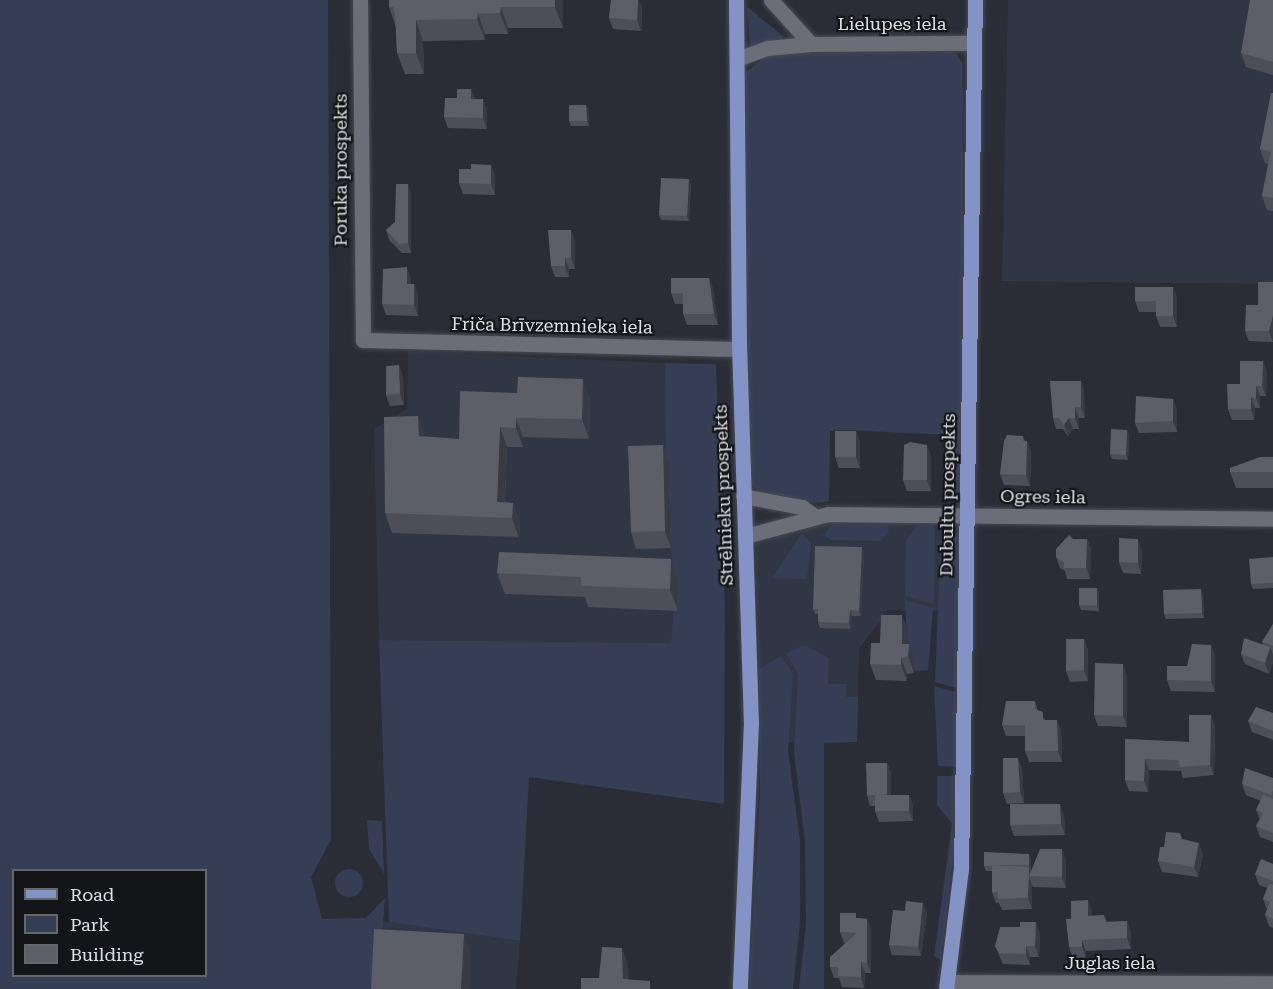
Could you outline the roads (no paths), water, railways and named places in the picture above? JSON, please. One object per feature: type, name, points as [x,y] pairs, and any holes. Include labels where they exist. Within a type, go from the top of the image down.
[{"type":"main road","name":"Strēlnieku prospekts","points":[[736,0],[739,349],[751,722],[740,989]]},
{"type":"main road","name":"Dubultu prospekts","points":[[946,985],[961,869],[975,0]]},
{"type":"street","name":"Poruka prospekts","points":[[360,0],[363,340]]},
{"type":"street","points":[[771,0],[811,44]]},
{"type":"street","name":"Lielupes iela","points":[[737,59],[767,48],[811,44],[974,43]]},
{"type":"street","name":"Friča Brīvzemnieka iela","points":[[363,340],[739,349]]},
{"type":"street","name":"Ogres iela","points":[[743,496],[802,507],[813,515]]},
{"type":"street","name":"Ogres iela","points":[[745,536],[800,523],[813,515],[968,513],[1273,519]]},
{"type":"street","name":"Juglas iela","points":[[946,985],[1273,983]]}]
